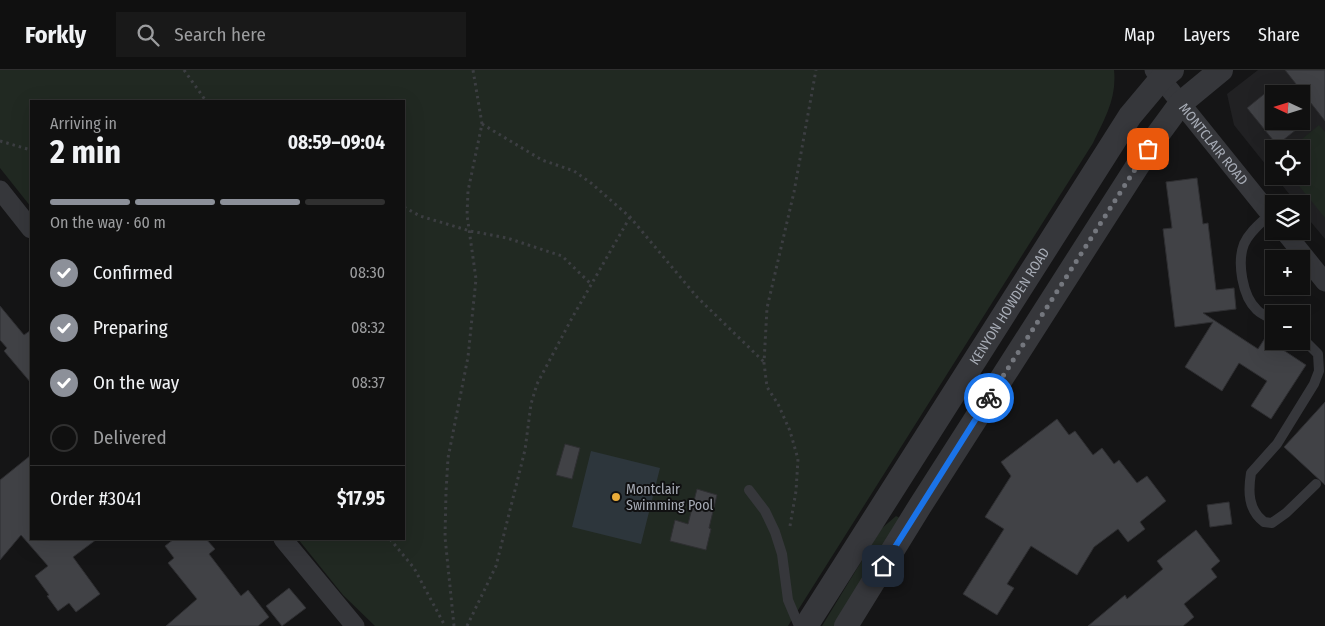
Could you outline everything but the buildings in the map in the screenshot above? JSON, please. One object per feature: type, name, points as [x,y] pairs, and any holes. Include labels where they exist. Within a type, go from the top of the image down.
[{"type":"street","points":[[846,626],[1131,174],[1181,103],[1221,70]]},
{"type":"street","name":"MONTCLAIR ROAD","points":[[1162,73],[1181,103],[1265,208]]},
{"type":"street","name":"KENYON HOWDEN ROAD","points":[[806,626],[891,489],[1130,116],[1162,73]]},
{"type":"street","points":[[0,190],[30,228]]},
{"type":"street","points":[[1291,240],[1325,282]]},
{"type":"street","points":[[891,489],[920,506]]},
{"type":"street","points":[[284,540],[355,626]]},
{"type":"lane","points":[[1265,222],[1249,235],[1241,256],[1243,276],[1250,301],[1257,310],[1265,315]]},
{"type":"lane","points":[[1310,346],[1318,354],[1319,371],[1314,384],[1277,444],[1250,473],[1249,485],[1253,509],[1264,522],[1272,523],[1286,514],[1316,484]]},
{"type":"lane","points":[[749,490],[765,511],[782,554],[788,600],[799,626]]},
{"type":"path","points":[[184,70],[205,100]]},
{"type":"path","points":[[454,626],[445,537],[446,492],[448,458],[461,398],[473,316],[476,278],[467,215],[468,191],[482,124],[473,70]]},
{"type":"path","points":[[782,554],[793,514],[798,459],[790,431],[778,404],[767,388],[764,363],[766,308],[794,192],[816,70]]},
{"type":"path","points":[[482,124],[542,160],[574,171],[591,183],[630,217],[697,297],[764,363]]},
{"type":"path","points":[[0,141],[30,150]]},
{"type":"path","points":[[405,207],[420,216],[470,231],[507,238],[562,256],[592,284]]},
{"type":"path","points":[[467,626],[496,566],[525,450],[531,404],[537,384],[630,217]]},
{"type":"path","points":[[391,540],[414,568],[444,626]]},
{"type":"shaded area","points":[[0,70],[1114,70],[1112,99],[1093,143],[788,626],[375,626],[343,595],[299,540],[405,540],[405,100],[30,100],[30,206],[0,168]]},
{"type":"shaded area","points":[[1258,70],[1325,70],[1325,239],[1310,221],[1310,195],[1290,195],[1282,185],[1310,185],[1310,140],[1265,140],[1265,164],[1234,125],[1227,94]]},
{"type":"shaded area","points":[[1319,125],[1325,132],[1325,218],[1310,199],[1310,195],[1306,195],[1298,185],[1310,185],[1310,140],[1301,140]]},
{"type":"shaded area","name":"Montclair Swimming Pool","points":[[591,451],[660,468],[641,544],[572,527]]},
{"type":"shaded area","points":[[896,516],[900,518],[836,626],[822,626],[881,529]]},
{"type":"way so far","points":[[989,398],[1148,149]]},
{"type":"place","name":"Montclair Swimming Pool","points":[[616,497]]},
{"type":"route","points":[[883,566],[989,398]]}]
